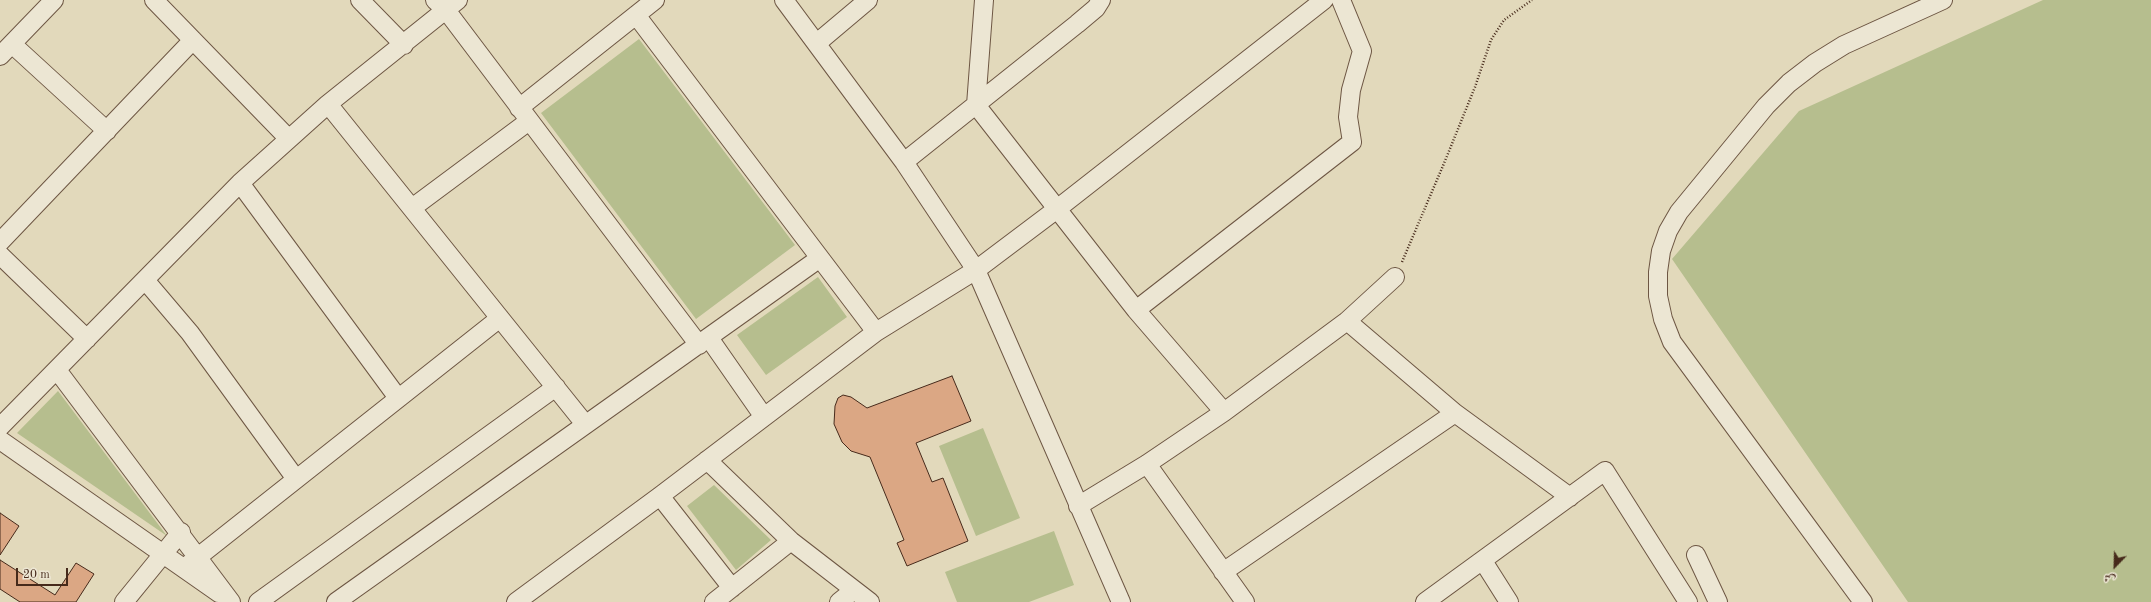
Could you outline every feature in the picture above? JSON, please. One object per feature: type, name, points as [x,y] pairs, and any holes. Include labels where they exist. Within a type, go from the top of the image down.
[{"type":"street","points":[[54,0],[6,50],[107,131]]},
{"type":"street","points":[[154,0],[288,138]]},
{"type":"street","points":[[360,0],[404,45]]},
{"type":"street","points":[[412,208],[524,114],[655,0]]},
{"type":"street","points":[[784,0],[904,162],[976,270],[1121,602]]},
{"type":"street","points":[[817,43],[868,0]]},
{"type":"street","points":[[984,0],[976,105],[1136,310],[1224,412]]},
{"type":"street","points":[[516,602],[660,496],[876,332],[976,270],[1057,209],[1324,0]]},
{"type":"street","points":[[1136,310],[1352,142],[1348,117],[1351,90],[1362,51],[1341,0]]},
{"type":"street","points":[[1863,602],[1672,342],[1662,319],[1658,296],[1658,272],[1666,237],[1679,212],[1766,106],[1789,83],[1815,63],[1844,45],[1943,0]]},
{"type":"street","points":[[0,427],[240,183],[288,138],[328,104],[404,45],[446,3],[524,114],[764,417]]},
{"type":"street","points":[[904,162],[976,105],[1096,3]]},
{"type":"street","points":[[636,15],[876,332]]},
{"type":"street","points":[[0,242],[193,40]]},
{"type":"street","points":[[328,104],[586,424]]},
{"type":"street","points":[[240,183],[398,398]]},
{"type":"street","points":[[0,255],[87,339]]},
{"type":"street","points":[[336,602],[704,342],[820,258]]},
{"type":"street","points":[[1078,506],[1147,464],[1224,412],[1347,321],[1396,277]]},
{"type":"street","points":[[145,280],[190,333],[296,479]]},
{"type":"street","points":[[184,568],[500,318]]},
{"type":"street","points":[[1347,321],[1455,413],[1570,497]]},
{"type":"street","points":[[57,370],[199,556],[231,602]]},
{"type":"street","points":[[258,602],[556,387]]},
{"type":"street","points":[[1223,572],[1455,413]]},
{"type":"street","points":[[0,440],[231,602]]},
{"type":"street","points":[[707,460],[791,541],[870,602]]},
{"type":"street","points":[[1147,464],[1245,602]]},
{"type":"street","points":[[1426,602],[1605,472],[1688,602]]},
{"type":"street","points":[[660,496],[732,588]]},
{"type":"street","points":[[124,602],[180,532]]},
{"type":"street","points":[[714,602],[791,541]]},
{"type":"street","points":[[1696,555],[1718,602]]},
{"type":"street","points":[[1483,561],[1509,602]]},
{"type":"street","points":[[839,602],[854,590]]},
{"type":"path","points":[[1396,277],[1475,87],[1490,40],[1504,20],[1532,0]]},
{"type":"green space","points":[[2043,0],[2151,0],[2151,602],[1908,602],[1672,259],[1799,111]]},
{"type":"green space","points":[[639,39],[795,245],[696,319],[541,113]]},
{"type":"green space","points":[[818,277],[847,317],[766,375],[737,335]]},
{"type":"green space","points":[[58,391],[167,536],[17,433]]},
{"type":"green space","points":[[983,428],[1020,518],[976,536],[939,446]]},
{"type":"green space","points":[[714,485],[771,540],[736,570],[687,506]]},
{"type":"green space","points":[[1054,531],[1074,585],[1029,602],[957,602],[945,572]]},
{"type":"building","points":[[952,376],[971,421],[916,443],[932,482],[943,478],[968,541],[907,566],[897,543],[904,540],[870,457],[851,451],[842,442],[834,424],[835,406],[838,398],[843,395],[851,397],[867,408]]},
{"type":"building","points":[[0,513],[19,526],[0,555]]},
{"type":"building","points":[[0,560],[55,595],[76,563],[94,574],[76,602],[20,602],[0,589]]}]
